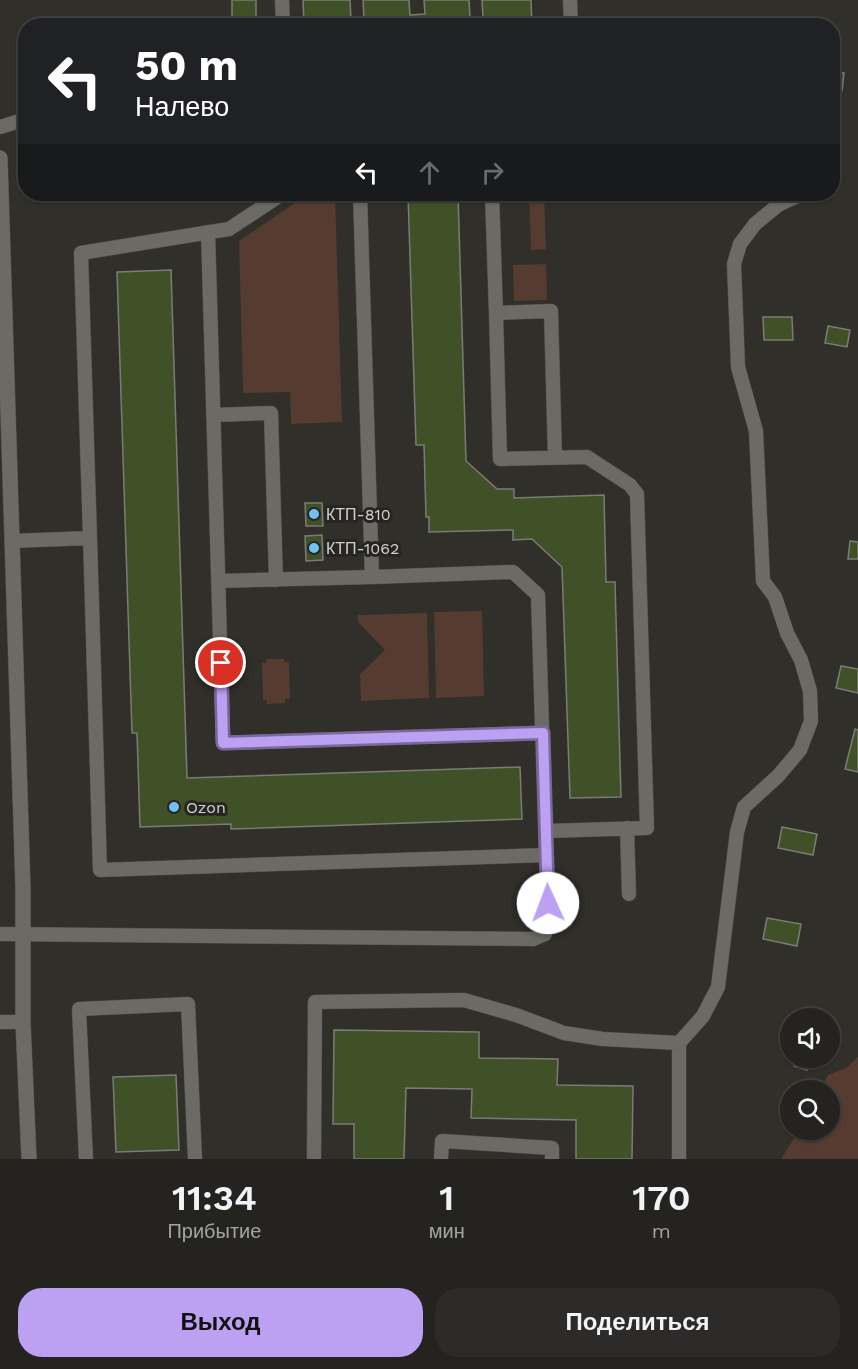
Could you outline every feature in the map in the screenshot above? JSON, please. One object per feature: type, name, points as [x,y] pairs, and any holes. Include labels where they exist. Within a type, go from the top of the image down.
[{"type":"street","points":[[0,158],[23,933],[23,1022],[29,1159]]},
{"type":"lane","points":[[282,0],[283,18]]},
{"type":"lane","points":[[570,0],[571,18]]},
{"type":"lane","points":[[0,127],[18,121]]},
{"type":"lane","points":[[271,201],[229,229],[81,253],[100,870],[546,855]]},
{"type":"lane","points":[[360,201],[372,577]]},
{"type":"lane","points":[[492,201],[501,459],[587,457],[630,485],[637,494],[647,828],[546,831]]},
{"type":"lane","points":[[680,1159],[679,1043],[703,1016],[718,987],[737,832],[744,807],[778,776],[800,750],[811,721],[810,691],[801,660],[787,633],[775,597],[763,581],[756,431],[738,367],[734,288],[734,264],[740,244],[755,225],[778,205],[787,201]]},
{"type":"lane","points":[[208,232],[223,743],[543,733]]},
{"type":"lane","points":[[496,313],[551,311],[555,458]]},
{"type":"lane","points":[[213,415],[271,413],[276,580]]},
{"type":"lane","points":[[12,541],[90,538]]},
{"type":"lane","points":[[0,934],[533,939],[545,933],[548,922],[538,595],[513,572],[218,581]]},
{"type":"lane","points":[[627,828],[629,894]]},
{"type":"lane","points":[[314,1159],[315,1002],[464,1000],[516,1015],[564,1033],[603,1039],[679,1043]]},
{"type":"lane","points":[[86,1159],[79,1009],[188,1004],[195,1159]]},
{"type":"lane","points":[[0,1022],[23,1022]]},
{"type":"lane","points":[[441,1159],[442,1141],[552,1148],[552,1159]]},
{"type":"shaded area","points":[[298,201],[335,201],[342,422],[291,424],[290,392],[243,393],[239,241]]},
{"type":"shaded area","points":[[529,201],[544,201],[546,249],[531,250]]},
{"type":"shaded area","points":[[546,264],[547,300],[514,301],[513,265]]},
{"type":"shaded area","points":[[482,611],[484,696],[436,698],[434,612]]},
{"type":"shaded area","points":[[427,613],[429,698],[361,701],[360,674],[385,650],[358,622],[358,615]]},
{"type":"shaded area","points":[[266,659],[284,659],[284,662],[289,662],[290,699],[285,699],[285,703],[267,704],[267,700],[263,700],[262,663],[266,663]]},
{"type":"shaded area","points":[[858,1057],[858,1159],[781,1159],[793,1140],[840,1140],[840,1080],[825,1080],[828,1075],[846,1068]]},
{"type":"building","points":[[232,0],[256,0],[256,18],[232,18]]},
{"type":"building","points":[[303,0],[350,0],[351,18],[304,18]]},
{"type":"building","points":[[363,0],[409,0],[410,15],[425,14],[424,0],[469,0],[470,17],[483,17],[482,0],[531,0],[532,18],[364,18]]},
{"type":"building","points":[[840,73],[844,73],[842,91],[840,91]]},
{"type":"building","points":[[408,201],[458,201],[466,461],[497,489],[514,489],[514,498],[604,495],[606,582],[615,582],[621,797],[570,798],[562,567],[532,539],[513,540],[513,530],[429,532],[429,517],[426,517],[424,445],[416,445]]},
{"type":"building","points":[[171,270],[187,778],[520,767],[522,819],[231,829],[231,824],[140,827],[137,733],[132,733],[117,272]]},
{"type":"building","points":[[763,317],[792,317],[793,340],[764,340]]},
{"type":"building","points":[[828,326],[850,330],[847,347],[825,343]]},
{"type":"building","name":"КТП-810","points":[[305,503],[322,503],[323,526],[306,526]]},
{"type":"building","name":"КТП-1062","points":[[322,535],[323,560],[306,561],[305,536]]},
{"type":"building","points":[[850,541],[858,542],[858,559],[848,559]]},
{"type":"building","points":[[841,666],[858,669],[858,693],[836,688]]},
{"type":"building","points":[[855,729],[858,730],[858,772],[845,769]]},
{"type":"building","points":[[782,827],[817,834],[813,855],[778,848]]},
{"type":"building","points":[[767,918],[801,924],[797,946],[763,939]]},
{"type":"building","points":[[334,1030],[479,1032],[479,1058],[558,1059],[557,1085],[633,1086],[632,1159],[576,1159],[576,1120],[471,1118],[472,1089],[406,1088],[404,1159],[354,1159],[354,1124],[333,1124]]},
{"type":"building","points":[[176,1075],[179,1150],[116,1152],[113,1077]]},
{"type":"place","name":"КТП-810","points":[[314,514]]},
{"type":"place","name":"КТП-1062","points":[[314,548]]},
{"type":"place","name":"Ozon","points":[[174,807]]},
{"type":"route","points":[[221,663],[223,743],[543,733],[548,903]]}]
